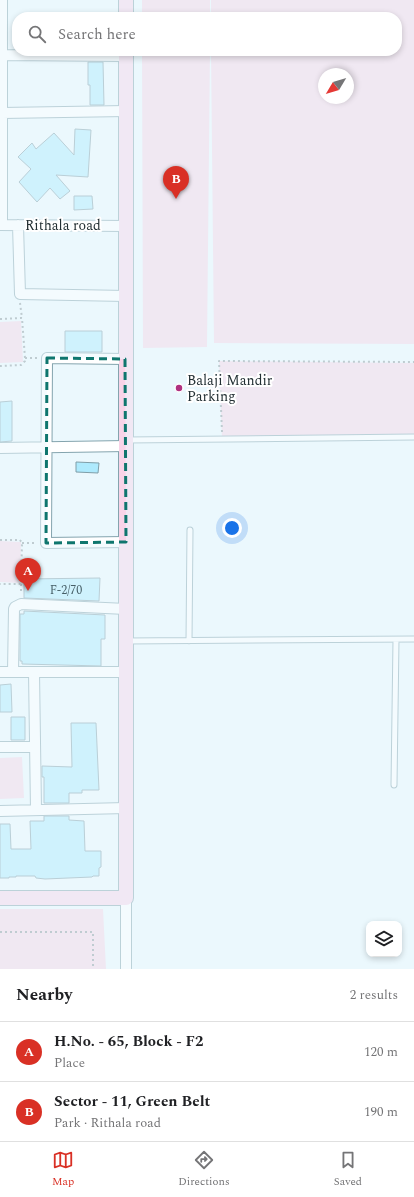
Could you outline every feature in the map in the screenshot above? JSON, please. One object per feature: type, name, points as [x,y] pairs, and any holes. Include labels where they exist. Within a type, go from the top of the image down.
[{"type":"street","points":[[1,225],[2,0]]},
{"type":"street","points":[[126,0],[126,12]]},
{"type":"street","points":[[2,55],[12,55]]},
{"type":"street","points":[[126,56],[126,969]]},
{"type":"street","points":[[2,113],[126,111]]},
{"type":"street","name":"Rithala road","points":[[1,225],[126,226]]},
{"type":"street","points":[[18,225],[20,294],[126,296]]},
{"type":"street","points":[[125,359],[46,358],[46,543],[126,542]]},
{"type":"street","points":[[0,448],[47,448],[126,443]]},
{"type":"street","points":[[13,672],[15,607],[21,604],[126,609]]},
{"type":"street","points":[[0,672],[126,672]]},
{"type":"street","points":[[34,672],[36,810]]},
{"type":"street","points":[[0,747],[35,747]]},
{"type":"street","points":[[0,811],[126,808]]},
{"type":"street","points":[[0,898],[126,898]]},
{"type":"lane","points":[[126,443],[222,439],[414,437]]},
{"type":"lane","points":[[190,530],[190,641]]},
{"type":"lane","points":[[126,641],[414,639]]},
{"type":"lane","points":[[394,785],[396,640]]},
{"type":"path","points":[[0,366],[21,365],[25,361],[20,294]]},
{"type":"path","points":[[0,319],[22,318]]},
{"type":"path","points":[[222,439],[219,361],[414,362]]},
{"type":"path","points":[[0,540],[20,540],[22,543],[46,543]]},
{"type":"path","points":[[0,584],[21,584],[22,543]]},
{"type":"path","points":[[0,932],[93,932],[93,969]]},
{"type":"highlighted area","points":[[47,358],[125,359],[126,542],[46,543]]},
{"type":"shaded area","points":[[142,0],[210,0],[210,12],[142,12]]},
{"type":"shaded area","points":[[211,0],[414,0],[414,344],[214,343],[211,56],[402,56],[402,12],[211,12]]},
{"type":"shaded area","points":[[142,56],[210,56],[207,347],[143,348]]},
{"type":"shaded area","points":[[21,321],[23,362],[0,363],[0,322]]},
{"type":"shaded area","points":[[219,361],[414,363],[414,436],[222,439]]},
{"type":"shaded area","points":[[0,541],[21,542],[20,583],[0,582]]},
{"type":"shaded area","points":[[22,757],[24,798],[0,799],[0,758]]},
{"type":"shaded area","points":[[0,909],[103,909],[106,969],[0,969]]},
{"type":"building","points":[[88,62],[103,62],[104,105],[90,105]]},
{"type":"building","points":[[75,129],[91,130],[88,177],[56,175],[70,191],[60,199],[50,188],[37,202],[19,182],[31,169],[18,157],[32,143],[36,149],[54,133],[74,155]]},
{"type":"building","points":[[74,196],[92,196],[93,209],[74,210]]},
{"type":"building","points":[[65,331],[102,331],[102,352],[65,352]]},
{"type":"building","points":[[12,401],[12,441],[0,442],[0,402]]},
{"type":"building","points":[[76,462],[99,463],[98,473],[76,472]]},
{"type":"building","points":[[100,578],[99,601],[24,598],[24,579]]},
{"type":"building","points":[[24,611],[105,615],[105,639],[101,639],[101,666],[22,664],[22,661],[20,661],[20,614],[24,614]]},
{"type":"building","points":[[11,684],[12,712],[0,712],[0,685]]},
{"type":"building","points":[[11,717],[25,717],[25,740],[11,740]]},
{"type":"building","points":[[71,723],[96,723],[99,790],[82,790],[82,793],[69,793],[69,803],[44,803],[44,777],[42,777],[42,766],[72,767]]},
{"type":"building","points":[[44,816],[69,816],[69,820],[84,821],[85,851],[101,851],[101,867],[99,868],[99,876],[45,879],[36,878],[35,876],[0,878],[0,824],[10,824],[11,849],[31,849],[30,821],[44,821]]},
{"type":"place","name":"Sector - 11, Green Belt","points":[[176,199]]},
{"type":"place","name":"Balaji Mandir Parking","points":[[179,388]]},
{"type":"place","name":"H.No. - 65, Block - F2","points":[[28,591]]}]
